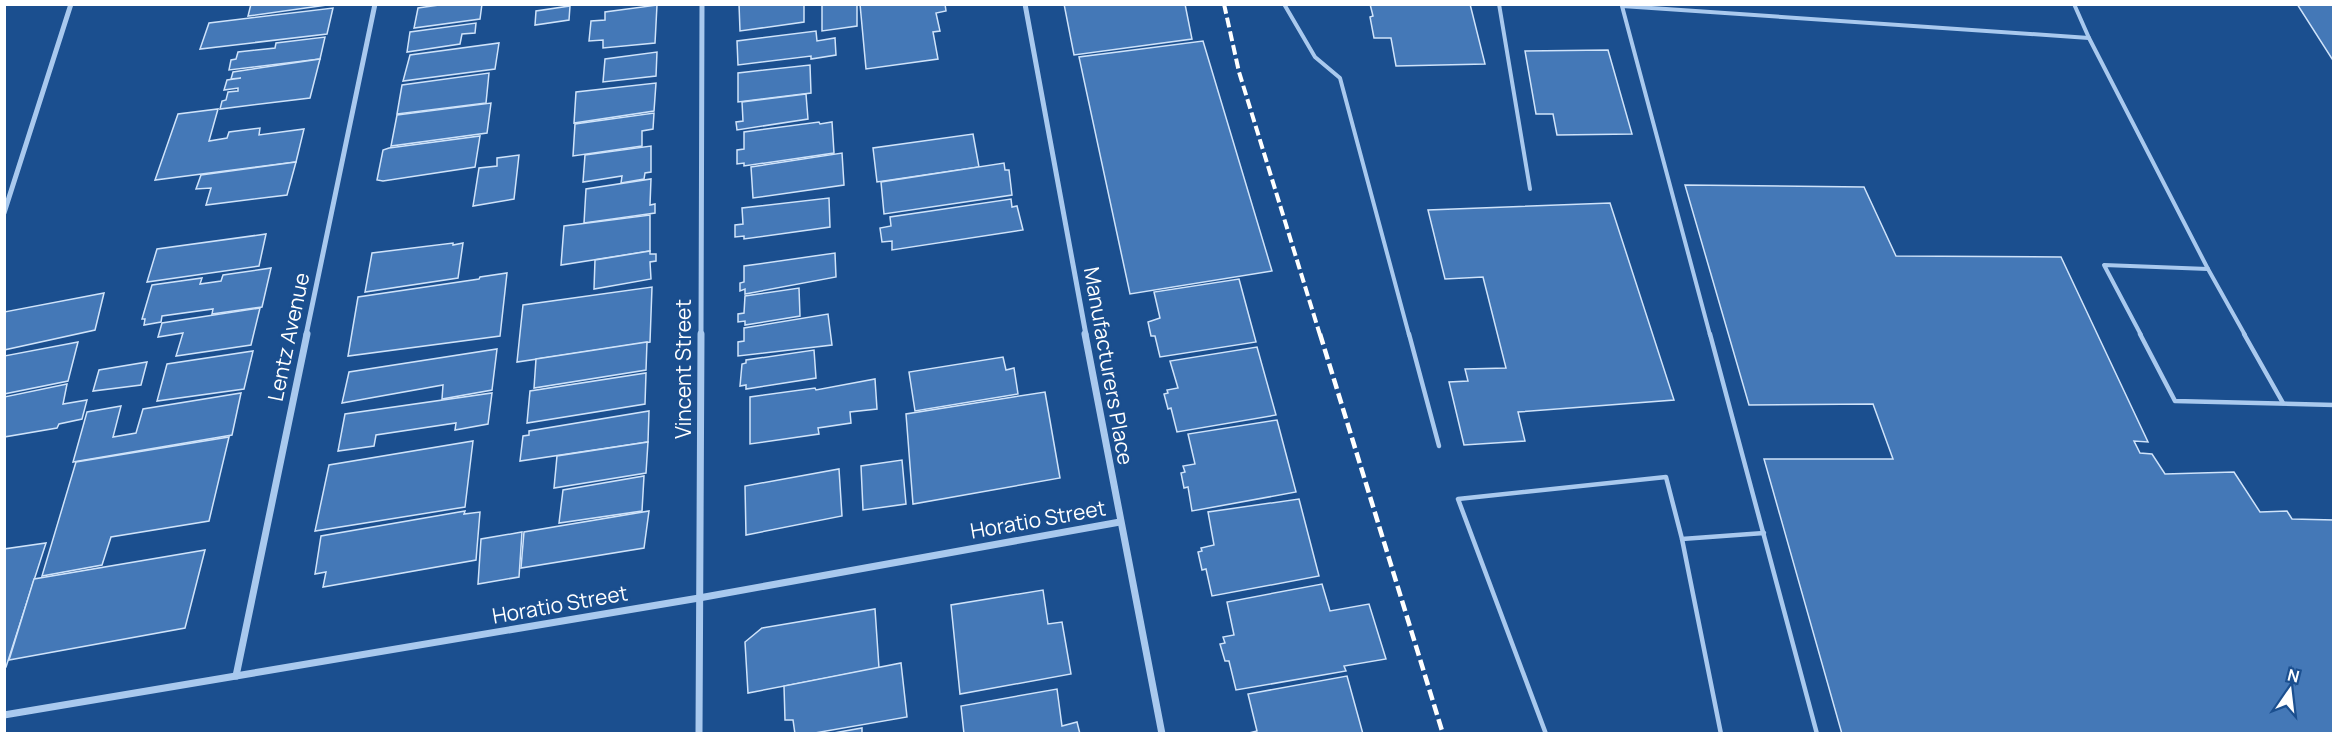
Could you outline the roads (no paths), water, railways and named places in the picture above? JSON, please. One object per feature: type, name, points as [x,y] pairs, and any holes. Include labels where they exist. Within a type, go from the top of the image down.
[{"type":"street","points":[[4,213],[71,4]]},
{"type":"street","name":"Lentz Avenue","points":[[236,676],[375,4]]},
{"type":"street","name":"Vincent Street","points":[[699,734],[702,4]]},
{"type":"street","name":"Manufacturers Place","points":[[1025,4],[1120,522],[1162,734]]},
{"type":"street","name":"Horatio Street","points":[[4,715],[699,598],[1120,522]]},
{"type":"lane","points":[[1284,4],[1316,57],[1340,78],[1439,447]]},
{"type":"lane","points":[[1499,4],[1530,189]]},
{"type":"lane","points":[[2074,4],[2089,38],[2208,268],[2283,403]]},
{"type":"lane","points":[[1817,734],[1622,6],[2089,38]]},
{"type":"lane","points":[[2208,268],[2104,266],[2175,401],[2334,405]]},
{"type":"lane","points":[[1546,734],[1458,499],[1666,477],[1682,539],[1721,734]]},
{"type":"lane","points":[[1682,539],[1764,533]]},
{"type":"railway","points":[[1224,4],[1239,72],[1320,335]]},
{"type":"railway","points":[[1320,334],[1443,734]]}]
